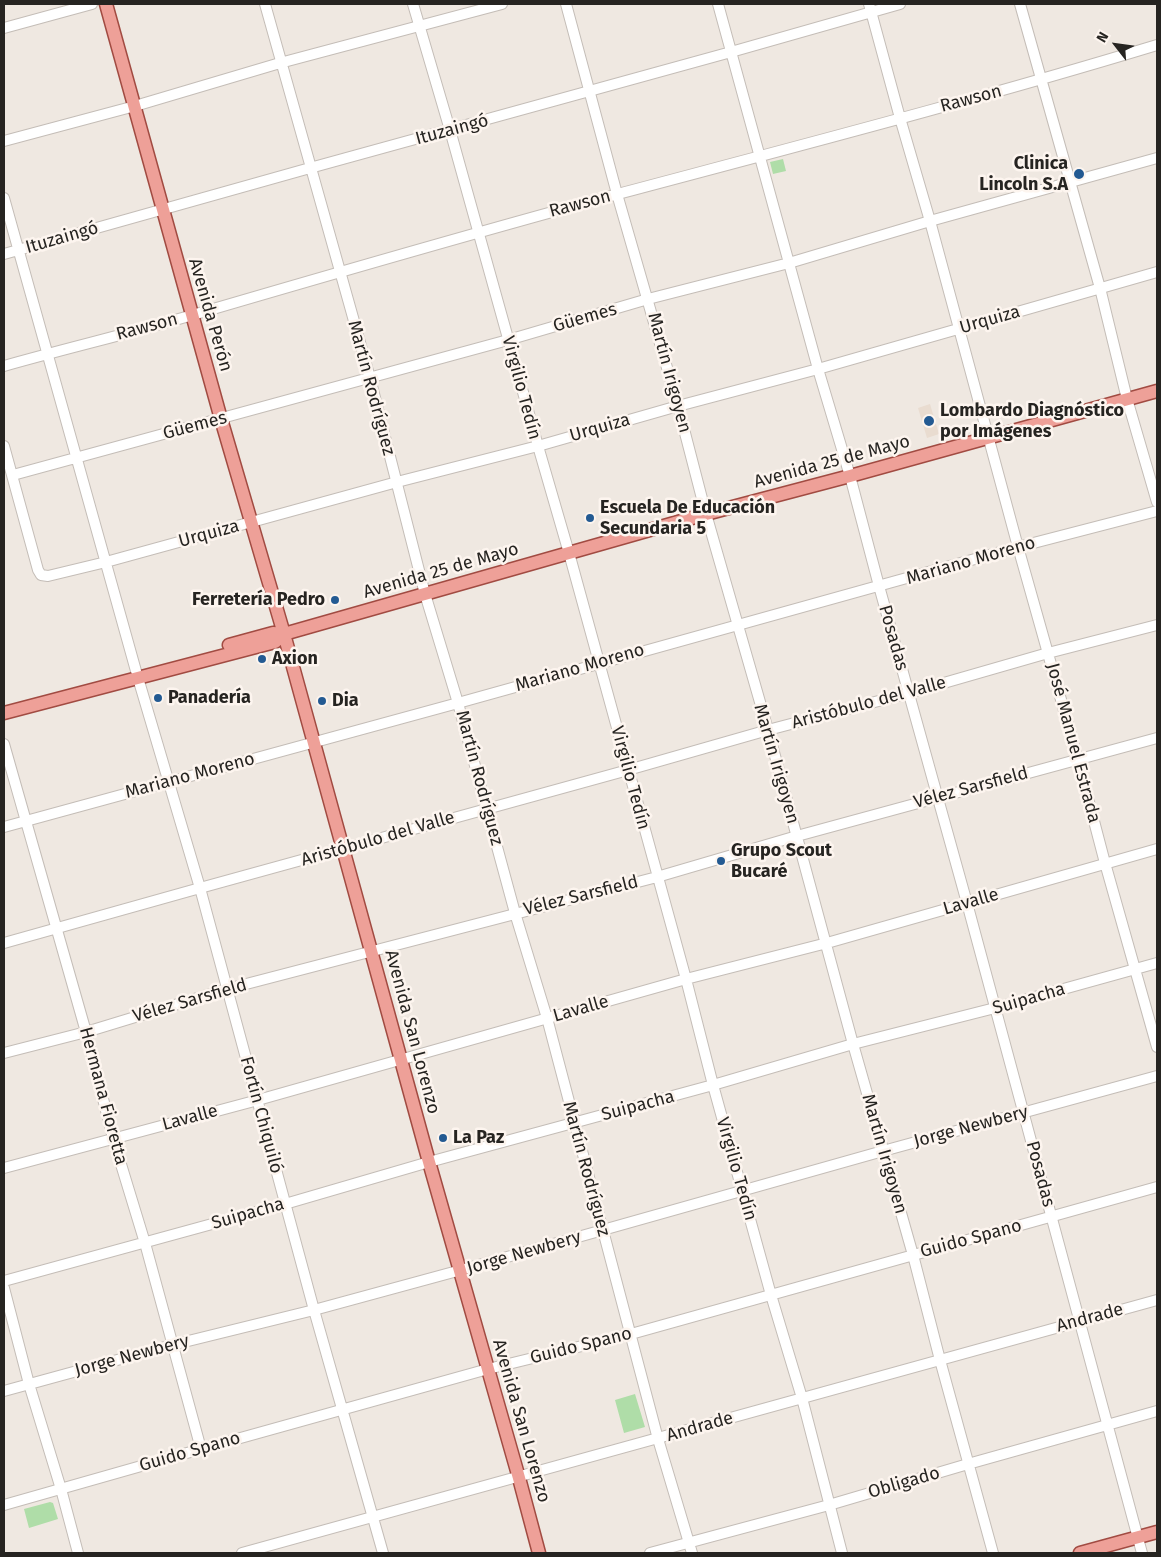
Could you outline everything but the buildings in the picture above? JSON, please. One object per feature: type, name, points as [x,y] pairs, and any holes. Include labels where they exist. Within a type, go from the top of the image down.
[{"type":"main road","name":"Avenida Perón","points":[[106,4],[192,315],[284,634]]},
{"type":"main road","name":"Avenida 25 de Mayo","points":[[4,705],[275,642],[284,634],[706,514],[1157,391]]},
{"type":"main road","name":"Avenida San Lorenzo","points":[[284,634],[539,1553]]},
{"type":"main road","name":"Avenida 25 de Mayo","points":[[4,714],[137,674]]},
{"type":"main road","points":[[1080,1553],[1157,1532]]},
{"type":"street","points":[[4,28],[92,4]]},
{"type":"street","name":"Martín Rodríguez","points":[[265,4],[280,63],[370,378],[425,594],[458,703],[515,913],[546,1018],[658,1439],[692,1553]]},
{"type":"street","name":"Virgilio Tedín","points":[[413,4],[569,553],[686,979],[713,1085],[771,1295],[802,1398],[842,1553]]},
{"type":"street","points":[[4,141],[134,106],[280,63],[502,4]]},
{"type":"street","name":"Martín Irigoyen","points":[[566,4],[617,194],[678,406],[706,514],[768,730],[853,1044],[913,1255],[993,1553]]},
{"type":"street","name":"Posadas","points":[[718,4],[967,903],[1142,1553]]},
{"type":"street","name":"Ituzaingó","points":[[4,254],[731,52],[870,8],[900,4]]},
{"type":"street","points":[[1020,4],[1100,288],[1127,399],[1157,502]]},
{"type":"street","name":"José Manuel Estrada","points":[[870,8],[1157,1048]]},
{"type":"street","name":"Rawson","points":[[4,366],[192,315],[479,232],[1042,80],[1157,45]]},
{"type":"street","name":"Güemes","points":[[13,476],[648,300],[789,263],[930,221],[1157,158]]},
{"type":"street","name":"Fortín Chiquiló","points":[[4,198],[137,674],[200,888],[314,1310],[383,1553]]},
{"type":"street","name":"Urquiza","points":[[13,476],[38,570],[41,575],[48,576],[538,446],[1157,272]]},
{"type":"street","points":[[4,446],[13,476]]},
{"type":"street","name":"Mariano Moreno","points":[[4,827],[1018,547],[1157,511]]},
{"type":"street","name":"Aristóbulo del Valle","points":[[4,943],[768,730],[909,693],[1048,652],[1157,625]]},
{"type":"street","name":"Vélez Sarsfield","points":[[4,1053],[86,1032],[227,989],[657,876],[937,797],[1157,738]]},
{"type":"street","name":"Hermana Fioretta","points":[[4,744],[86,1032],[113,1138],[145,1243],[201,1449]]},
{"type":"street","name":"Lavalle","points":[[4,1168],[258,1100],[401,1058],[686,979],[826,943],[1157,849]]},
{"type":"street","name":"Suipacha","points":[[4,1281],[713,1085],[853,1044],[995,1008],[1157,963]]},
{"type":"street","name":"Jorge Newbery","points":[[4,1391],[461,1270],[1157,1076]]},
{"type":"street","name":"Guido Spano","points":[[4,1505],[488,1369],[631,1334],[1052,1218],[1157,1187]]},
{"type":"street","points":[[4,1288],[29,1384],[78,1553]]},
{"type":"street","name":"Andrade","points":[[242,1553],[519,1478],[1157,1300]]},
{"type":"street","name":"Obligado","points":[[650,1553],[829,1505],[968,1464],[1157,1412]]},
{"type":"shaded area","name":"Lombardo Diagnóstico por Imágenes","points":[[930,404],[939,434],[927,438],[918,408]]},
{"type":"green space","points":[[783,159],[786,171],[773,174],[770,162]]},
{"type":"green space","points":[[635,1394],[645,1427],[624,1433],[615,1400]]},
{"type":"green space","points":[[50,1502],[53,1503],[58,1519],[29,1528],[24,1509]]},
{"type":"place","name":"Clinica Lincoln S.A","points":[[1079,174]]},
{"type":"place","name":"Lombardo Diagnóstico por Imágenes","points":[[929,421]]},
{"type":"place","name":"Escuela De Educación Secundaria 5","points":[[590,518]]},
{"type":"place","name":"Ferretería Pedro","points":[[335,600]]},
{"type":"place","name":"Axion","points":[[262,659]]},
{"type":"place","name":"Panadería","points":[[158,698]]},
{"type":"place","name":"Dia","points":[[322,701]]},
{"type":"place","name":"Grupo Scout Bucaré","points":[[721,861]]},
{"type":"place","name":"La Paz","points":[[443,1138]]}]
